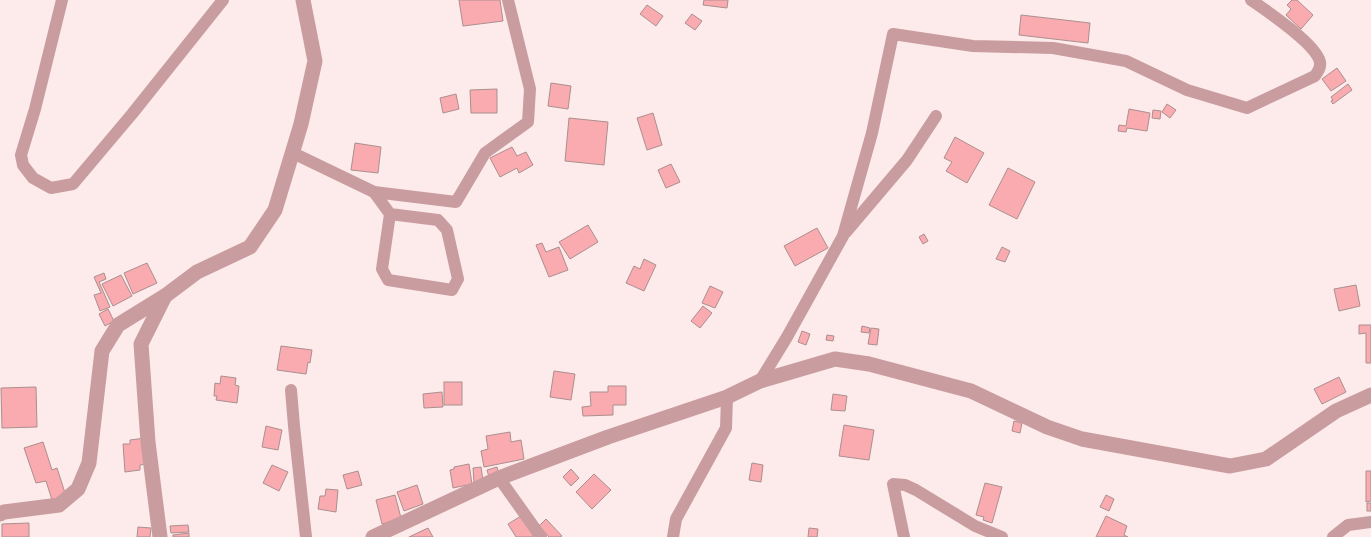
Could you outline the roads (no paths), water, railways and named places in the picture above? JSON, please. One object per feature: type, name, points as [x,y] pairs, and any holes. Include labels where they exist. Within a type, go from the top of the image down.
[{"type":"street","points":[[62,0],[35,109],[21,154],[23,165],[33,178],[51,188],[73,184],[138,107],[223,0]]},
{"type":"street","points":[[0,514],[59,505],[78,489],[89,463],[102,351],[118,325],[165,296],[197,272],[250,247],[275,210],[302,124],[315,61],[303,0]]},
{"type":"street","points":[[293,153],[374,192],[456,202],[485,153],[528,122],[530,89],[508,0]]},
{"type":"street","points":[[843,236],[872,133],[893,34],[973,46],[1053,48],[1126,61],[1187,90],[1247,108],[1315,76],[1320,69],[1320,60],[1313,50],[1287,25],[1251,0]]},
{"type":"street","points":[[760,381],[787,337],[843,236],[907,160],[936,116]]},
{"type":"street","points":[[374,192],[390,214],[382,269],[388,280],[452,290],[458,279],[447,230],[438,220],[390,214]]},
{"type":"street","points":[[160,537],[148,442],[141,344],[165,296]]},
{"type":"street","points":[[374,537],[499,478],[608,437],[727,397],[760,381],[835,359],[869,364],[971,391],[1047,427],[1082,439],[1230,466],[1266,459],[1336,411],[1371,395]]},
{"type":"street","points":[[291,390],[306,537]]},
{"type":"street","points":[[673,537],[676,519],[726,428],[727,397]]},
{"type":"street","points":[[499,478],[541,537]]},
{"type":"street","points":[[904,537],[893,484],[905,485],[916,490],[976,526],[1002,537]]},
{"type":"street","points":[[1332,537],[1348,525],[1371,522]]}]
